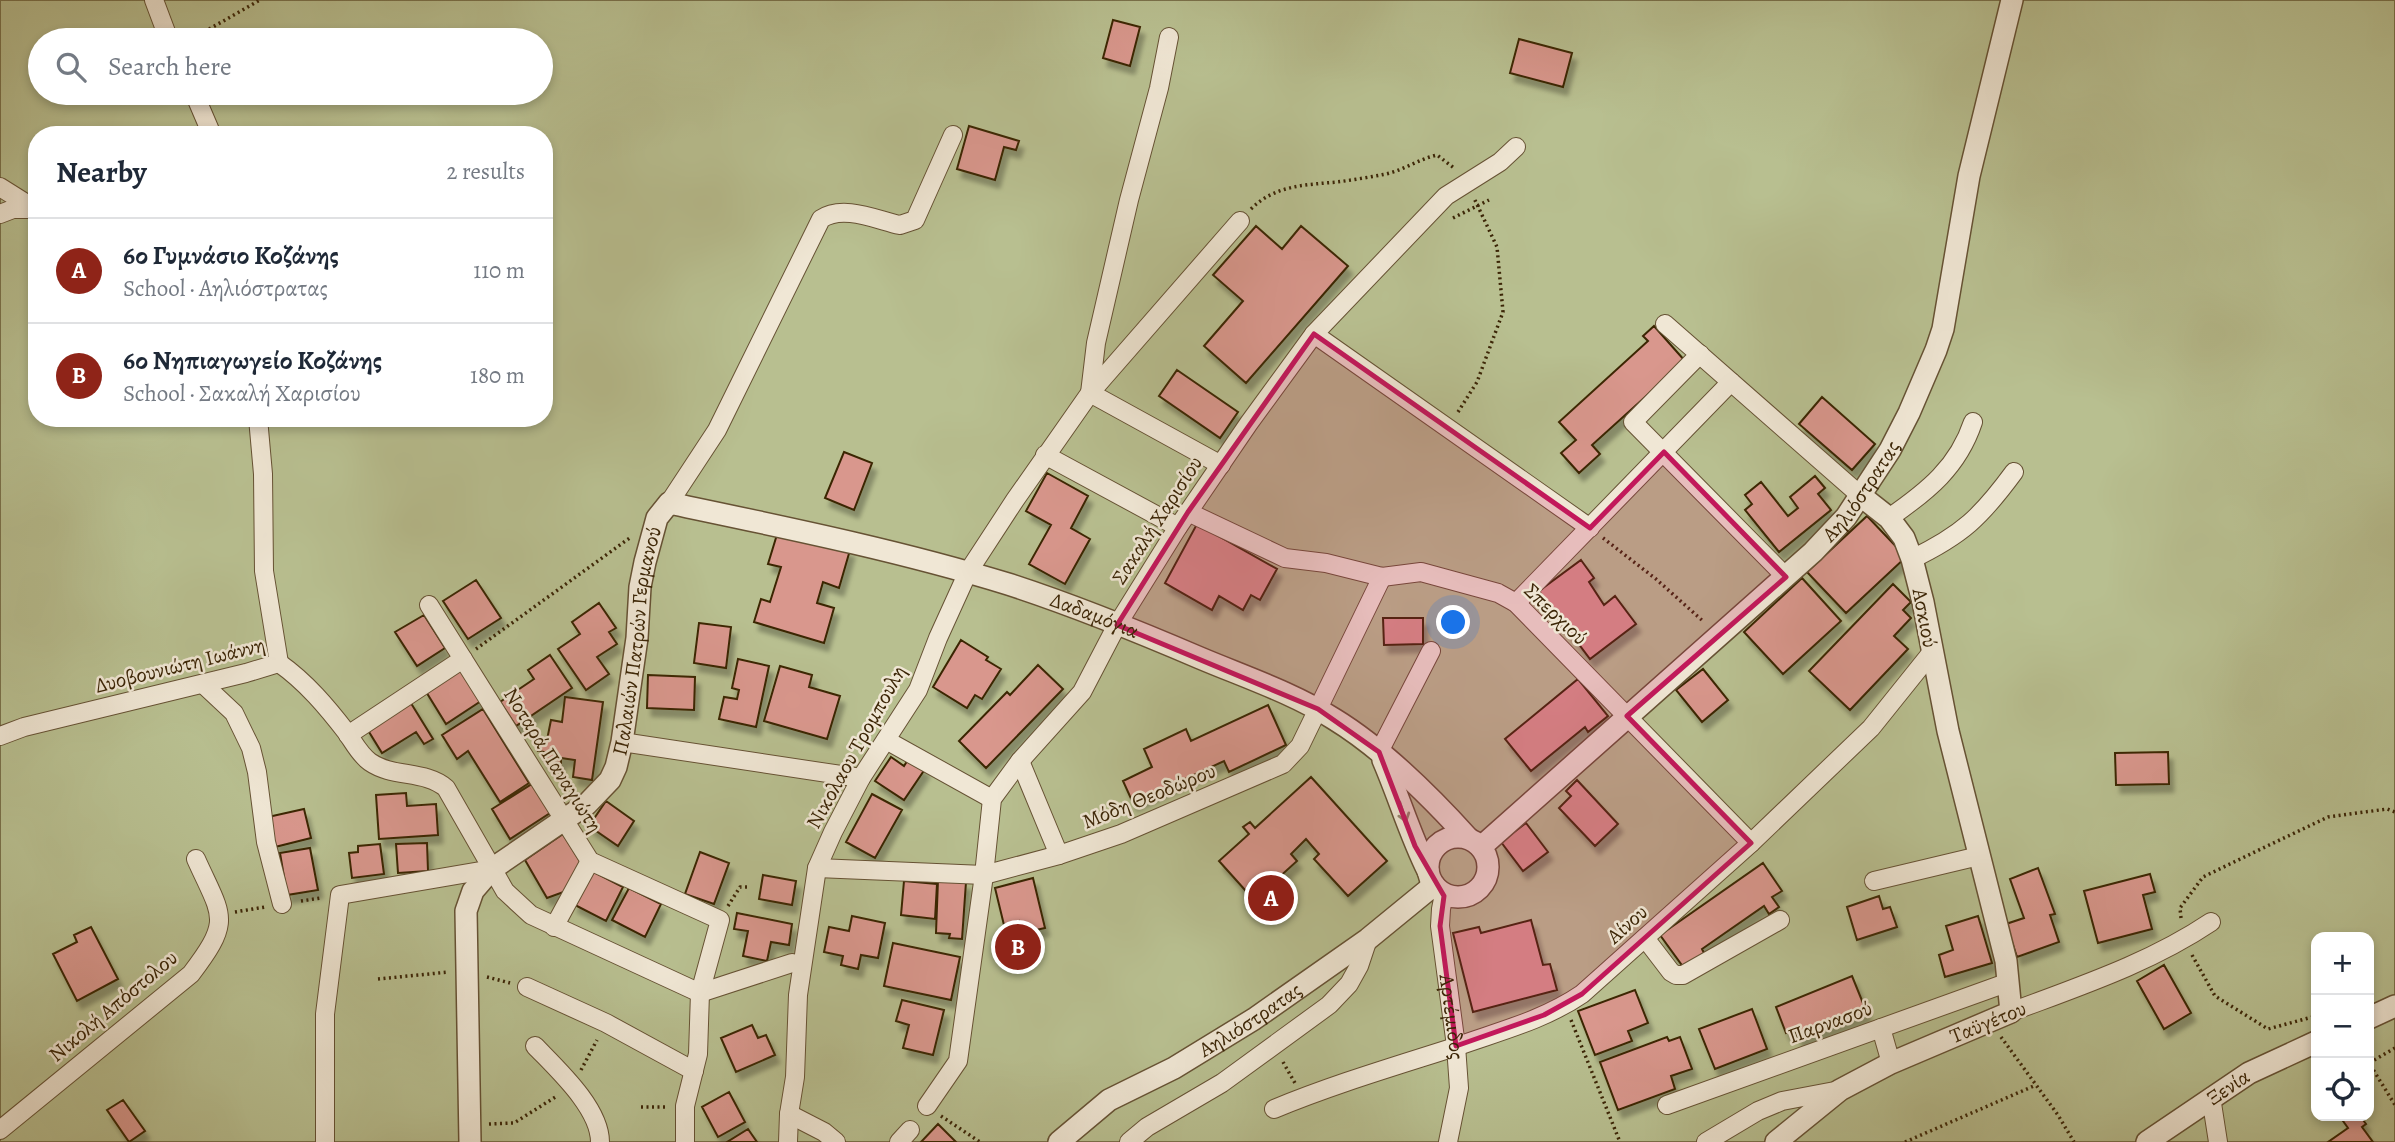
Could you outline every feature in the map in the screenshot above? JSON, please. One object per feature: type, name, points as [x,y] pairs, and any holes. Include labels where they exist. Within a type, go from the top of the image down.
[{"type":"street","points":[[154,0],[164,28]]},
{"type":"street","name":"Αηλιόστρατας","points":[[1059,1142],[1076,1134],[1110,1100],[1174,1068],[1225,1038],[1368,939],[1436,883],[1432,851],[1439,843],[1448,838],[1475,842],[1627,716],[1786,577],[1828,536],[1861,496],[1909,413],[1943,328],[1969,176],[2012,0]]},
{"type":"street","points":[[1169,37],[1159,88],[1129,200],[1096,342],[1090,393],[1221,465]]},
{"type":"street","points":[[199,105],[208,126]]},
{"type":"street","name":"Παλαιών Πατρών Γερμανού","points":[[470,1133],[466,911],[473,891],[492,869],[565,821],[587,804],[610,780],[622,742],[637,638],[640,587],[663,510],[722,421],[821,219],[828,214],[843,212],[900,225],[910,223],[915,219],[953,135]]},
{"type":"street","name":"Σακαλή Χαρισίου","points":[[992,799],[1020,761],[1082,692],[1117,625],[1183,519],[1314,334],[1446,196],[1500,162],[1516,148]]},
{"type":"street","points":[[0,187],[28,204]]},
{"type":"street","points":[[0,214],[13,209],[28,209]]},
{"type":"street","name":"Νικολαου Τρομπουλη","points":[[788,1142],[795,1077],[798,995],[817,868],[833,832],[861,779],[918,690],[968,572],[1045,455],[1090,393],[1240,221]]},
{"type":"street","name":"Ασκιού","points":[[1665,324],[1889,518],[1904,538],[1912,559],[1948,731],[2009,982],[2011,1012]]},
{"type":"street","points":[[1314,334],[1590,528]]},
{"type":"street","points":[[1700,354],[1633,422],[1786,577]]},
{"type":"street","points":[[1516,603],[1731,382]]},
{"type":"street","points":[[1889,518],[1916,499],[1958,457],[1973,422]]},
{"type":"street","points":[[259,427],[263,474],[264,571],[279,663]]},
{"type":"street","name":"Σπερχιού","points":[[1045,455],[1183,519],[1285,558],[1326,563],[1382,577],[1421,572],[1498,593],[1516,603],[1751,843]]},
{"type":"street","points":[[1912,559],[1973,522],[1990,505],[2014,472]]},
{"type":"street","name":"Δαδαμόγια","points":[[663,510],[838,538],[968,572],[1063,603],[1267,685],[1318,709],[1358,735],[1475,842]]},
{"type":"street","name":"Μόδη Θεοδώρου","points":[[817,868],[984,875],[1059,855],[1133,829],[1283,764],[1300,746],[1382,577]]},
{"type":"street","name":"Νοταρά Παναγιώτη","points":[[429,605],[590,861],[720,920]]},
{"type":"street","points":[[1431,651],[1379,752],[1395,787],[1415,846],[1436,883],[1454,897],[1474,892],[1482,886],[1487,876],[1486,856],[1475,842]]},
{"type":"street","name":"Αίνου","points":[[1274,1109],[1517,1026],[1565,1005],[1582,994],[1751,843],[1871,728],[1932,652]]},
{"type":"street","points":[[348,735],[463,659]]},
{"type":"street","name":"Δυοβουνιώτη Ιωάννη","points":[[0,736],[24,727],[279,663],[304,683],[367,760],[385,769],[435,779],[446,788],[505,891],[531,915],[701,993]]},
{"type":"street","points":[[203,684],[234,713],[251,748],[257,772],[266,842],[282,904]]},
{"type":"street","points":[[886,740],[992,799],[958,1061],[927,1106]]},
{"type":"street","points":[[622,742],[861,779]]},
{"type":"street","points":[[1020,761],[1059,855]]},
{"type":"street","points":[[1874,881],[1979,856]]},
{"type":"street","name":"Νικολή Απόστολου","points":[[0,1130],[191,974],[210,949],[219,932],[220,914],[196,859]]},
{"type":"street","points":[[554,927],[590,861]]},
{"type":"street","points":[[324,1142],[325,1014],[340,895],[492,869]]},
{"type":"street","name":"Αρτέμιδος","points":[[1436,883],[1459,1088],[1448,1142]]},
{"type":"street","points":[[685,1142],[685,1106],[698,1054],[701,993],[720,920]]},
{"type":"street","points":[[1645,938],[1671,972],[1683,975],[1780,920]]},
{"type":"street","name":"Ταϋγέτου","points":[[1776,1142],[1840,1090],[1891,1063],[2011,1012],[2140,962],[2211,922]]},
{"type":"street","points":[[1129,1142],[1147,1127],[1222,1083],[1329,1005],[1349,984],[1359,966],[1368,939]]},
{"type":"street","points":[[701,993],[792,963]]},
{"type":"street","name":"Παρνασού","points":[[1667,1105],[2009,982]]},
{"type":"street","points":[[527,987],[606,1023],[694,1071]]},
{"type":"street","points":[[2374,1015],[2395,1006]]},
{"type":"street","points":[[1881,1028],[1891,1063]]},
{"type":"street","name":"Ξενία","points":[[2147,1142],[2249,1073],[2311,1044]]},
{"type":"street","points":[[535,1045],[572,1086],[590,1111],[600,1131],[600,1142]]},
{"type":"street","points":[[1706,1142],[1758,1111],[1782,1101],[1840,1090]]},
{"type":"street","points":[[2211,1097],[2218,1142]]},
{"type":"street","points":[[789,1114],[824,1132],[836,1142]]},
{"type":"path","points":[[211,28],[260,0]]},
{"type":"path","points":[[1240,221],[1255,205],[1275,191],[1386,174],[1437,155],[1452,164],[1466,184],[1497,247],[1503,312],[1477,382],[1448,428]]},
{"type":"path","points":[[463,659],[663,510]]},
{"type":"path","points":[[1590,528],[1656,579],[1717,635]]},
{"type":"path","points":[[2311,1017],[2269,1029],[2215,996],[2195,963],[2185,939],[2180,908],[2203,877],[2328,817],[2387,809],[2395,812]]},
{"type":"path","points":[[720,920],[740,887],[750,887]]},
{"type":"path","points":[[378,979],[466,971],[527,987]]},
{"type":"path","points":[[1565,1005],[1620,1142]]},
{"type":"path","points":[[1990,1021],[2058,1115],[2074,1142]]},
{"type":"path","points":[[470,1133],[514,1123],[572,1086],[606,1023]]},
{"type":"path","points":[[1274,1045],[1303,1097]]},
{"type":"path","points":[[2374,1060],[2395,1048]]},
{"type":"path","points":[[2374,1071],[2395,1105]]},
{"type":"path","points":[[1905,1142],[2036,1085]]},
{"type":"path","points":[[641,1107],[685,1106]]},
{"type":"path","points":[[927,1106],[980,1142]]},
{"type":"highlighted area","points":[[1314,334],[1590,528],[1664,452],[1786,577],[1627,716],[1751,843],[1582,994],[1544,1015],[1456,1046],[1440,926],[1444,896],[1415,846],[1379,752],[1318,709],[1117,625],[1188,512]]},
{"type":"green space","points":[[0,0],[2395,0],[2395,1142],[0,1142]]},
{"type":"building","points":[[1113,20],[1140,27],[1130,66],[1103,58]]},
{"type":"building","points":[[1519,39],[1572,53],[1563,87],[1510,73]]},
{"type":"building","points":[[969,126],[1019,141],[1016,150],[1004,147],[995,180],[957,169]]},
{"type":"building","points":[[1256,226],[1282,249],[1301,226],[1348,266],[1246,383],[1204,346],[1243,301],[1213,275]]},
{"type":"building","points":[[1654,326],[1685,361],[1592,445],[1600,454],[1579,473],[1561,453],[1576,440],[1559,422],[1648,341],[1643,336]]},
{"type":"building","points":[[1177,370],[1238,412],[1220,438],[1159,396]]},
{"type":"building","points":[[1822,397],[1875,444],[1852,470],[1799,424]]},
{"type":"building","points":[[844,452],[872,463],[854,510],[825,498]]},
{"type":"building","points":[[1047,473],[1088,496],[1071,528],[1090,539],[1065,584],[1029,564],[1051,525],[1026,511]]},
{"type":"building","points":[[1815,476],[1825,488],[1818,494],[1831,510],[1779,552],[1745,510],[1752,504],[1745,495],[1761,482],[1788,516],[1798,508],[1790,497]]},
{"type":"building","points":[[1867,516],[1906,557],[1846,613],[1807,572]]},
{"type":"building","points":[[1197,524],[1277,569],[1260,600],[1251,595],[1243,610],[1219,596],[1212,610],[1165,583]]},
{"type":"building","points":[[779,528],[850,550],[839,588],[823,582],[817,603],[834,608],[824,643],[754,622],[761,599],[770,602],[781,567],[768,564]]},
{"type":"building","points":[[1581,560],[1594,578],[1589,582],[1604,605],[1615,596],[1636,624],[1590,659],[1539,591]]},
{"type":"building","points":[[1802,578],[1841,621],[1783,674],[1744,632]]},
{"type":"building","points":[[476,580],[501,618],[468,639],[443,601]]},
{"type":"building","points":[[1893,584],[1911,602],[1903,610],[1911,618],[1894,636],[1908,649],[1850,710],[1809,671]]},
{"type":"building","points":[[599,603],[616,628],[609,632],[617,644],[597,657],[609,674],[586,690],[558,649],[580,634],[572,622]]},
{"type":"building","points":[[424,615],[445,648],[417,666],[395,632]]},
{"type":"building","points":[[1383,618],[1423,618],[1423,644],[1384,645]]},
{"type":"building","points":[[699,623],[731,627],[726,668],[694,663]]},
{"type":"building","points":[[961,640],[1001,669],[982,699],[975,695],[967,708],[933,687]]},
{"type":"building","points":[[550,655],[572,688],[516,726],[500,702],[534,679],[528,670]]},
{"type":"building","points":[[738,659],[769,666],[756,727],[719,719],[724,697],[737,699],[739,690],[732,688]]},
{"type":"building","points":[[1038,665],[1063,689],[986,768],[959,741],[1007,692],[1010,695]]},
{"type":"building","points":[[780,666],[812,675],[809,687],[840,696],[827,739],[764,721]]},
{"type":"building","points":[[460,668],[481,701],[446,724],[425,690]]},
{"type":"building","points":[[1703,669],[1728,700],[1702,722],[1676,690]]},
{"type":"building","points":[[648,675],[695,677],[694,710],[647,708]]},
{"type":"building","points":[[1578,679],[1608,716],[1588,732],[1585,727],[1531,771],[1505,739]]},
{"type":"building","points":[[565,697],[603,702],[592,780],[573,777],[575,760],[561,758],[561,763],[544,761],[545,752],[538,751],[540,739],[547,740],[551,720],[562,722]]},
{"type":"building","points":[[409,700],[433,739],[424,744],[416,732],[382,753],[366,727]]},
{"type":"building","points":[[1268,705],[1286,745],[1229,772],[1224,761],[1133,803],[1123,781],[1152,767],[1144,749],[1186,729],[1191,741]]},
{"type":"building","points":[[483,709],[529,783],[500,802],[468,751],[457,759],[442,735]]},
{"type":"building","points":[[2168,752],[2169,784],[2116,785],[2115,753]]},
{"type":"building","points":[[891,757],[904,766],[909,758],[925,769],[904,800],[875,781]]},
{"type":"building","points":[[1311,777],[1387,861],[1348,896],[1314,859],[1319,854],[1306,839],[1291,854],[1297,861],[1254,900],[1219,861],[1249,834],[1243,827],[1250,822],[1255,828]]},
{"type":"building","points":[[1577,780],[1618,824],[1595,846],[1559,808],[1571,796],[1566,791]]},
{"type":"building","points":[[532,784],[550,813],[510,839],[492,809]]},
{"type":"building","points":[[406,793],[407,806],[436,804],[438,835],[379,839],[376,795]]},
{"type":"building","points":[[872,794],[902,810],[875,858],[846,842]]},
{"type":"building","points":[[606,801],[634,821],[618,846],[589,826]]},
{"type":"building","points":[[304,809],[311,838],[275,847],[268,817]]},
{"type":"building","points":[[1526,823],[1548,852],[1523,871],[1501,842]]},
{"type":"building","points":[[563,834],[583,866],[569,890],[547,898],[525,860]]},
{"type":"building","points":[[427,843],[428,871],[398,873],[396,844]]},
{"type":"building","points":[[380,844],[384,874],[352,878],[349,853],[358,852],[358,846]]},
{"type":"building","points":[[310,848],[318,890],[287,895],[280,853]]},
{"type":"building","points":[[700,852],[729,863],[714,904],[685,894]]},
{"type":"building","points":[[1763,863],[1782,891],[1772,897],[1779,907],[1769,914],[1764,906],[1702,949],[1704,953],[1684,968],[1660,935]]},
{"type":"building","points":[[2038,868],[2055,914],[2050,915],[2059,942],[2017,957],[2006,924],[2024,918],[2010,879]]},
{"type":"building","points":[[590,870],[623,887],[606,921],[573,904]]},
{"type":"building","points":[[2150,874],[2155,892],[2143,895],[2152,929],[2098,943],[2084,891]]},
{"type":"building","points":[[763,875],[796,881],[792,905],[759,899]]},
{"type":"building","points":[[1033,878],[1045,928],[1022,933],[1019,921],[1004,925],[995,888]]},
{"type":"building","points":[[938,880],[966,882],[962,939],[949,938],[950,934],[936,933]]},
{"type":"building","points":[[904,881],[937,884],[935,919],[901,915]]},
{"type":"building","points":[[629,888],[661,904],[645,937],[612,920]]},
{"type":"building","points":[[1879,896],[1883,909],[1890,907],[1897,927],[1857,940],[1847,907]]},
{"type":"building","points":[[737,913],[792,924],[789,945],[771,942],[767,961],[743,956],[748,931],[734,929]]},
{"type":"building","points":[[852,916],[885,923],[878,958],[861,955],[858,969],[841,965],[843,956],[824,952],[829,927],[849,931]]},
{"type":"building","points":[[1978,916],[1992,963],[1945,977],[1939,955],[1953,950],[1946,926]]},
{"type":"building","points":[[1531,920],[1543,965],[1550,964],[1557,990],[1473,1012],[1453,933],[1479,927],[1481,933]]},
{"type":"building","points":[[91,927],[118,979],[77,1001],[53,954],[77,942],[74,935]]},
{"type":"building","points":[[893,943],[960,957],[951,1000],[884,986]]},
{"type":"building","points":[[2164,965],[2191,1013],[2164,1029],[2137,981]]},
{"type":"building","points":[[1852,976],[1867,1013],[1799,1040],[1795,1030],[1786,1033],[1776,1007]]},
{"type":"building","points":[[1635,990],[1648,1023],[1628,1031],[1632,1041],[1595,1055],[1578,1011]]},
{"type":"building","points":[[902,1000],[944,1010],[933,1055],[903,1048],[909,1025],[896,1021]]},
{"type":"building","points":[[1752,1009],[1767,1049],[1715,1069],[1699,1029]]},
{"type":"building","points":[[752,1025],[758,1038],[766,1035],[775,1055],[736,1072],[721,1038]]},
{"type":"building","points":[[1667,1037],[1669,1041],[1680,1037],[1692,1069],[1671,1076],[1675,1089],[1618,1110],[1600,1062]]},
{"type":"building","points":[[729,1092],[745,1122],[718,1137],[702,1107]]},
{"type":"building","points":[[123,1100],[145,1131],[129,1142],[107,1110]]},
{"type":"building","points":[[2343,1121],[2364,1121],[2366,1124],[2362,1127],[2373,1142],[2328,1142],[2348,1128]]},
{"type":"building","points":[[938,1124],[956,1142],[921,1142]]},
{"type":"building","points":[[748,1129],[757,1142],[727,1142]]},
{"type":"place","name":"6ο Γυμνάσιο Κοζάνης","points":[[1271,898]]},
{"type":"place","name":"6ο Νηπιαγωγείο Κοζάνης","points":[[1018,947]]}]
